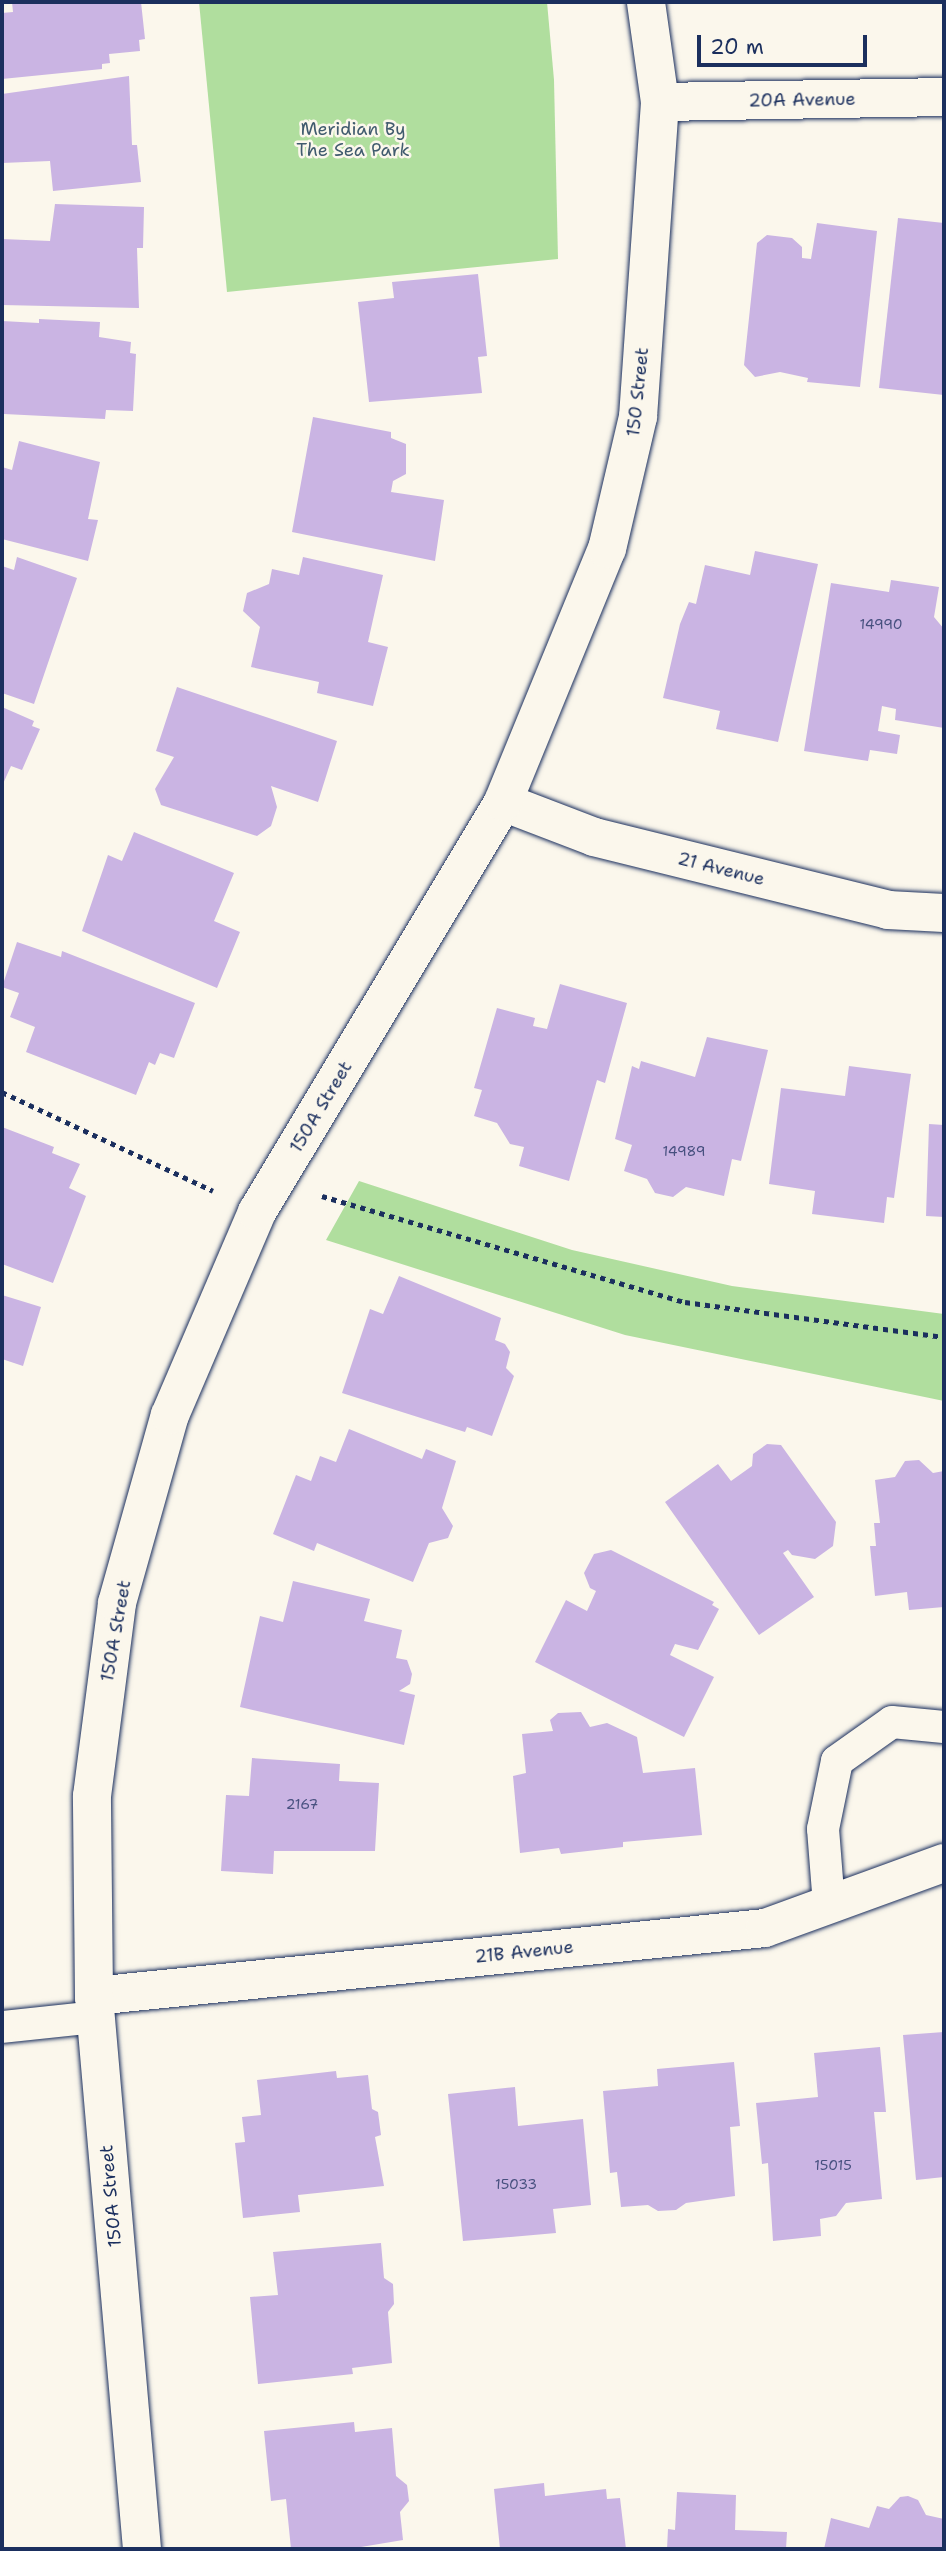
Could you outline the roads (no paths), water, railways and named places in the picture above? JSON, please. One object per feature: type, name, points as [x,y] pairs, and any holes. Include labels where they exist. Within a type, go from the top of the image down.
[{"type":"street","name":"150 Street","points":[[503,802],[607,549],[638,417],[660,102],[646,2]]},
{"type":"street","name":"20A Avenue","points":[[660,102],[944,97]]},
{"type":"street","name":"21 Avenue","points":[[503,802],[594,837],[888,910],[944,913]]},
{"type":"street","name":"150A Street","points":[[142,2549],[95,2006],[92,1796],[117,1603],[170,1415],[257,1212],[503,802]]},
{"type":"street","name":"21B Avenue","points":[[95,2006],[765,1928],[944,1863]]},
{"type":"lane","points":[[830,1905],[823,1829],[837,1760],[892,1722],[944,1727]]},
{"type":"lane","points":[[2,2027],[95,2006]]},
{"type":"park label","name":"Meridian By The Sea Park","points":[[353,140]]}]
